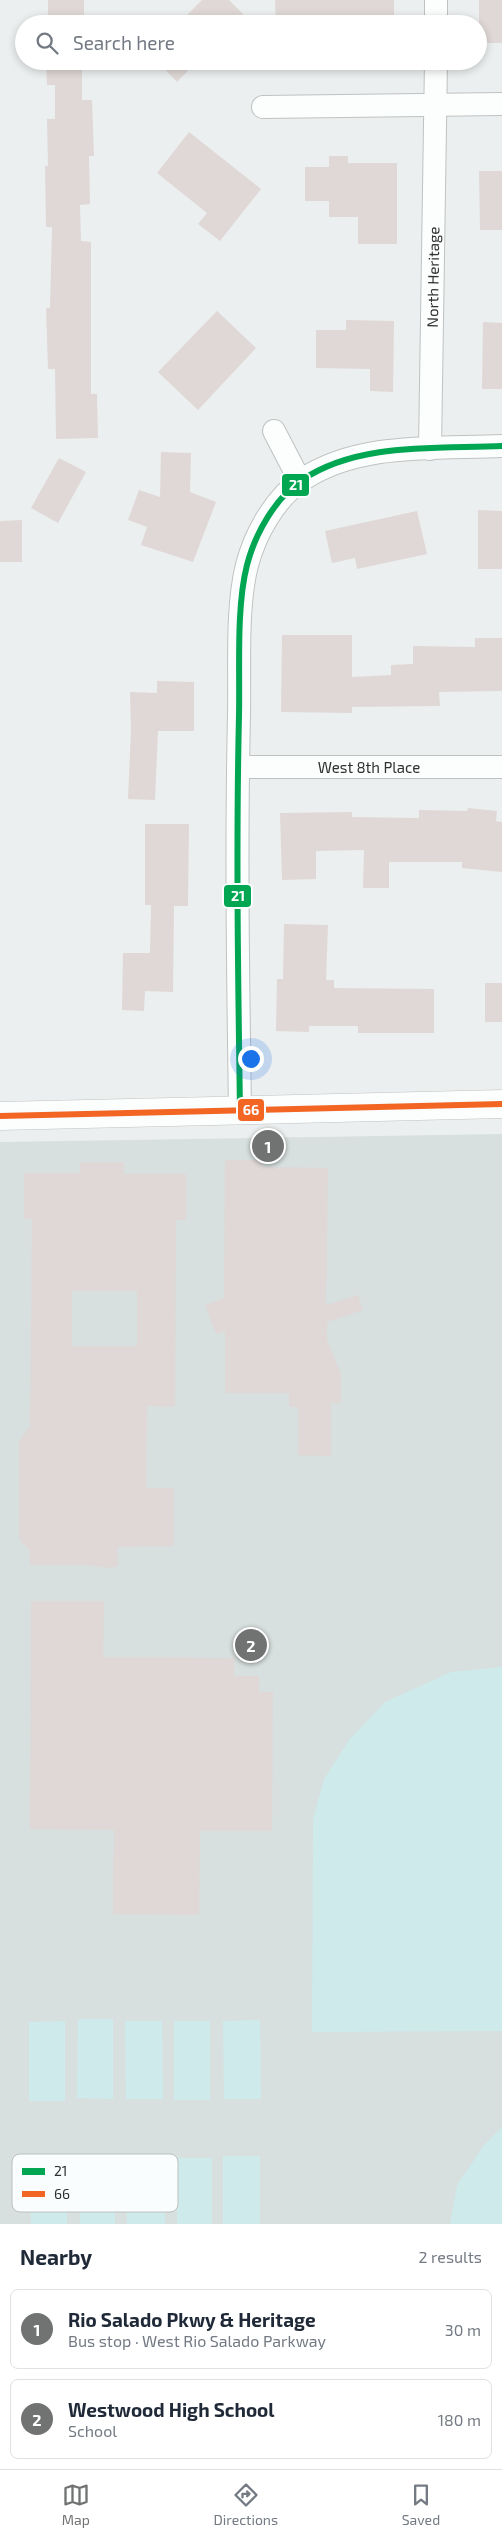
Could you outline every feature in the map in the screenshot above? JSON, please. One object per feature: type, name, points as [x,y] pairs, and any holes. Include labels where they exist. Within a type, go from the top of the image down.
[{"type":"main road","points":[[0,1116],[502,1104]]},
{"type":"street","points":[[436,0],[436,15]]},
{"type":"street","name":"North Heritage","points":[[430,449],[436,70]]},
{"type":"street","points":[[263,107],[502,104]]},
{"type":"street","points":[[274,431],[300,481]]},
{"type":"street","points":[[240,1110],[238,767],[242,610],[247,565],[261,531],[277,504],[300,481],[332,462],[359,454],[502,446]]},
{"type":"street","name":"West 8th Place","points":[[238,767],[502,767]]},
{"type":"shaded area","points":[[502,1134],[502,2224],[0,2224],[0,1142]]},
{"type":"shaded area","points":[[502,1667],[502,2031],[312,2032],[313,1819],[324,1779],[349,1740],[385,1702],[451,1672]]},
{"type":"shaded area","points":[[78,2019],[113,2019],[113,2099],[77,2098]]},
{"type":"shaded area","points":[[260,2020],[261,2099],[224,2099],[223,2021]]},
{"type":"shaded area","points":[[65,2021],[65,2101],[29,2101],[29,2022]]},
{"type":"shaded area","points":[[125,2021],[162,2021],[163,2099],[126,2099]]},
{"type":"shaded area","points":[[174,2021],[210,2021],[210,2100],[174,2100]]},
{"type":"shaded area","points":[[502,2127],[502,2224],[450,2224],[457,2185],[484,2145]]},
{"type":"shaded area","points":[[223,2156],[260,2156],[260,2224],[223,2224]]},
{"type":"shaded area","points":[[178,2158],[212,2158],[212,2224],[177,2224]]},
{"type":"shaded area","points":[[31,2212],[67,2212],[67,2224],[31,2224]]},
{"type":"shaded area","points":[[80,2212],[115,2212],[115,2224],[80,2224]]},
{"type":"shaded area","points":[[127,2212],[165,2212],[165,2224],[127,2224]]},
{"type":"building","points":[[48,0],[84,0],[84,15],[48,15]]},
{"type":"building","points":[[202,0],[229,0],[244,15],[187,15]]},
{"type":"building","points":[[275,0],[394,0],[394,15],[276,15]]},
{"type":"building","points":[[479,0],[502,0],[502,43],[487,43],[487,15],[479,15]]},
{"type":"building","points":[[46,70],[82,70],[82,100],[92,100],[94,156],[89,156],[90,204],[80,205],[81,241],[91,242],[91,394],[97,394],[98,438],[56,439],[55,369],[48,369],[46,308],[50,308],[52,227],[46,227],[45,166],[48,166],[47,119],[55,119],[55,85],[47,85]]},
{"type":"building","points":[[166,70],[188,70],[177,82]]},
{"type":"building","points":[[189,132],[261,189],[220,241],[198,224],[207,213],[157,173]]},
{"type":"building","points":[[329,156],[348,156],[348,163],[397,163],[397,244],[358,244],[358,217],[329,217],[329,201],[305,201],[305,167],[329,167]]},
{"type":"building","points":[[479,171],[502,171],[502,230],[480,230]]},
{"type":"building","points":[[217,311],[256,348],[198,410],[158,372]]},
{"type":"building","points":[[346,320],[394,321],[393,392],[370,391],[370,369],[316,368],[316,330],[346,330]]},
{"type":"building","points":[[483,322],[502,323],[502,389],[482,389]]},
{"type":"building","points":[[161,452],[191,453],[190,492],[216,502],[193,562],[141,545],[147,527],[128,520],[139,490],[160,497]]},
{"type":"building","points":[[59,458],[86,472],[58,523],[31,508]]},
{"type":"building","points":[[478,510],[502,511],[502,569],[478,569]]},
{"type":"building","points":[[417,511],[427,554],[357,569],[355,558],[332,563],[325,531]]},
{"type":"building","points":[[22,520],[22,562],[0,562],[0,521]]},
{"type":"building","points":[[282,635],[352,635],[352,677],[391,675],[391,665],[413,664],[413,646],[475,647],[475,638],[502,638],[502,691],[439,692],[440,706],[352,707],[352,713],[281,712]]},
{"type":"building","points":[[157,681],[194,682],[194,731],[158,731],[155,800],[128,799],[131,730],[130,692],[157,693]]},
{"type":"building","points":[[468,808],[497,811],[496,821],[502,822],[502,872],[462,868],[462,862],[389,862],[389,888],[363,888],[364,850],[316,851],[316,879],[282,880],[280,813],[352,812],[352,817],[419,818],[419,810],[467,811]]},
{"type":"building","points":[[145,824],[189,824],[188,906],[174,906],[173,992],[145,991],[144,1011],[122,1010],[123,953],[150,953],[151,905],[145,905]]},
{"type":"building","points":[[284,924],[328,925],[326,980],[334,980],[334,988],[434,989],[434,1033],[358,1033],[358,1026],[309,1026],[309,1032],[276,1031],[277,979],[283,979]]},
{"type":"building","points":[[485,983],[502,983],[502,1022],[485,1022]]},
{"type":"building","points":[[225,1160],[263,1160],[263,1167],[328,1168],[326,1305],[358,1295],[363,1310],[327,1322],[327,1340],[341,1374],[341,1403],[331,1403],[331,1456],[298,1455],[298,1407],[289,1407],[289,1393],[225,1393],[225,1331],[216,1334],[205,1305],[224,1298]]},
{"type":"building","points":[[80,1162],[124,1162],[124,1174],[186,1174],[186,1220],[176,1220],[175,1407],[147,1406],[146,1488],[174,1488],[174,1546],[117,1547],[118,1566],[109,1568],[89,1565],[30,1565],[30,1550],[21,1542],[19,1536],[19,1442],[30,1426],[32,1219],[24,1219],[24,1173],[80,1173]],"holes":[[[72,1291],[137,1291],[137,1346],[72,1346]]]},
{"type":"building","points":[[31,1601],[104,1601],[103,1657],[234,1658],[234,1676],[259,1676],[259,1692],[273,1692],[272,1831],[200,1831],[199,1915],[113,1914],[114,1830],[30,1829]]},
{"type":"transit line","name":"21","points":[[240,1110],[237,863],[239,639],[241,600],[247,565],[255,541],[267,518],[283,497],[302,480],[324,468],[372,453],[424,448],[502,446]]},
{"type":"transit line","name":"66","points":[[0,1116],[502,1104]]},
{"type":"place","name":"Rio Salado Pkwy & Heritage","points":[[268,1146]]},
{"type":"place","name":"Westwood High School","points":[[251,1645]]}]
